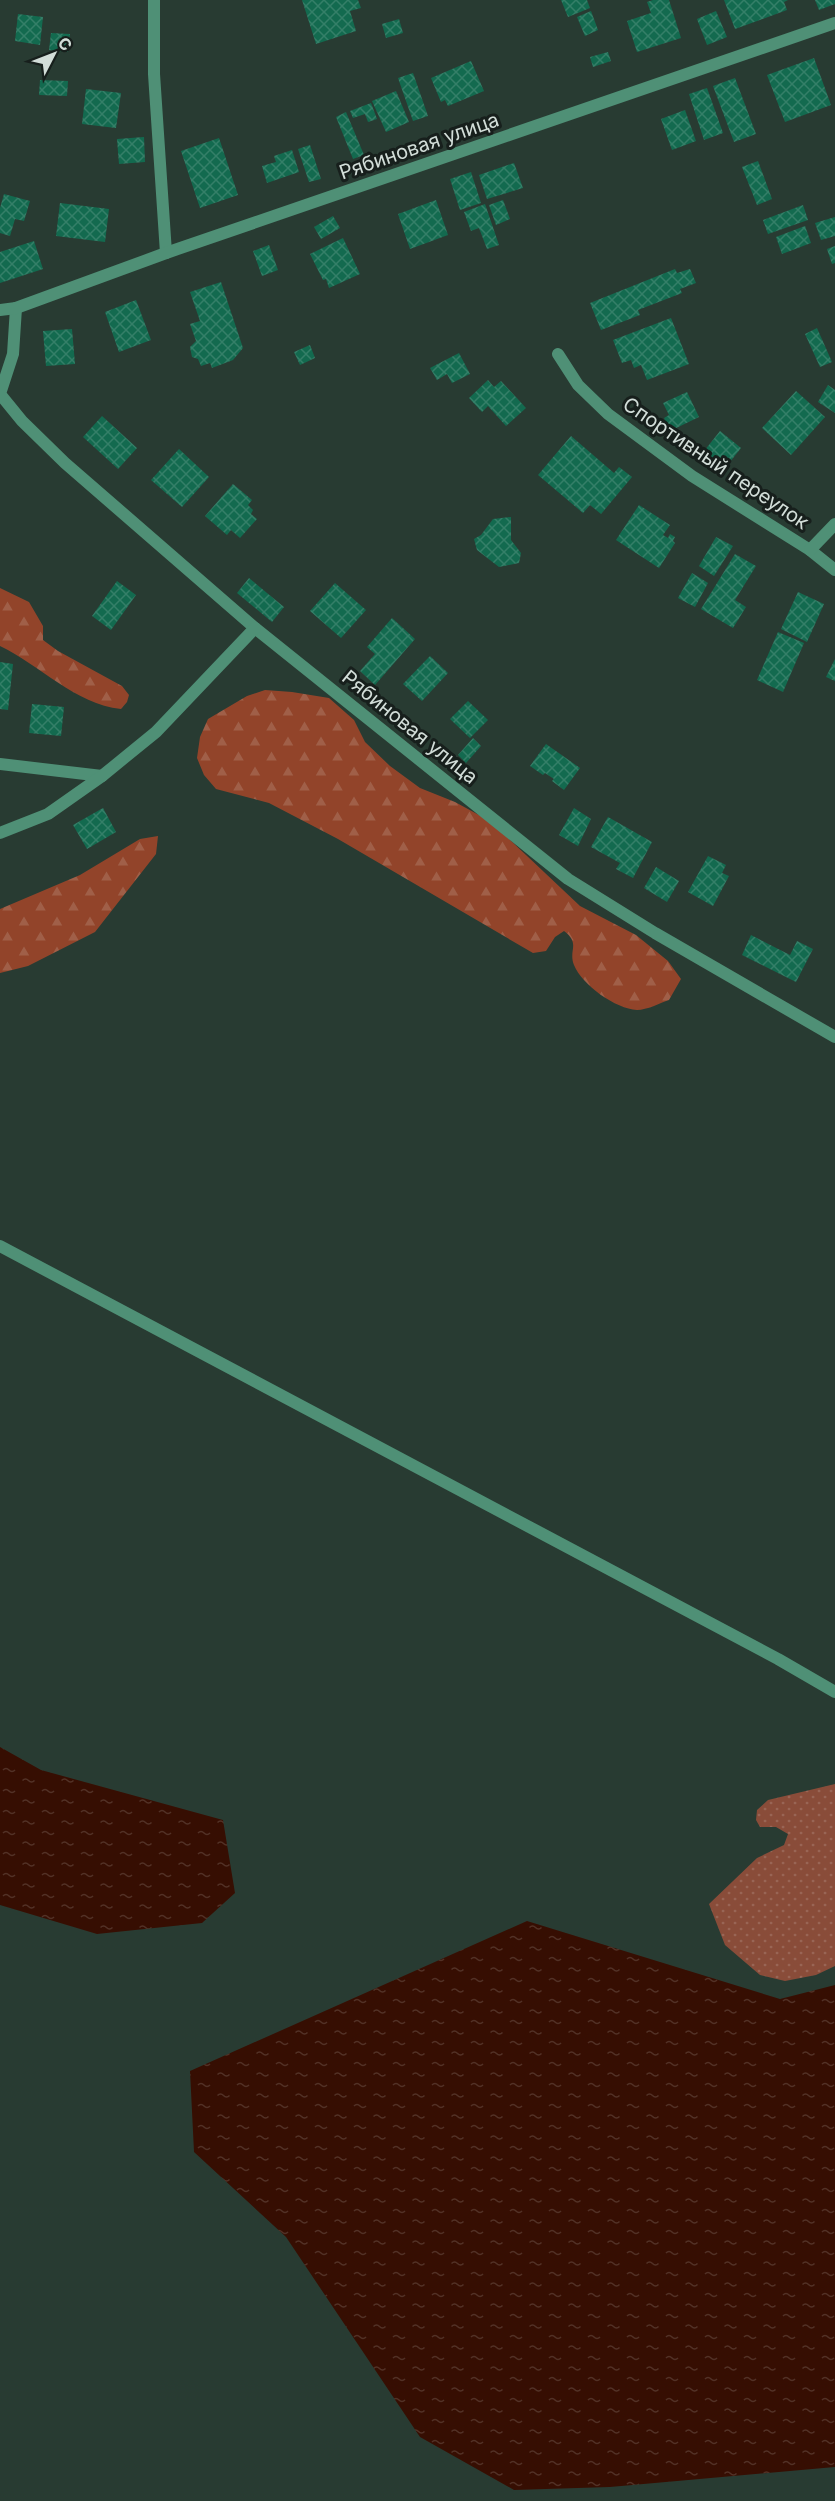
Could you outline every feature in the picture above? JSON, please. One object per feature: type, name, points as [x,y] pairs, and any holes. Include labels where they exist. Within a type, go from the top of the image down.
[{"type":"street","points":[[154,0],[154,74],[166,253]]},
{"type":"street","name":"Рябиновая улица","points":[[0,310],[16,308],[166,253],[835,23]]},
{"type":"street","points":[[0,394],[13,354],[16,308]]},
{"type":"street","name":"Спортивный переулок","points":[[558,354],[578,385],[608,414],[692,476],[810,550],[835,570]]},
{"type":"street","name":"Рябиновая улица","points":[[0,394],[22,421],[65,463],[255,628],[575,884],[835,1037]]},
{"type":"street","points":[[810,550],[835,524]]},
{"type":"street","points":[[0,833],[48,814],[102,776],[156,732],[255,628]]},
{"type":"street","points":[[0,764],[102,776]]},
{"type":"street","points":[[0,1246],[778,1659],[835,1692]]},
{"type":"shaded area","points":[[835,1784],[835,1966],[816,1975],[785,1981],[760,1975],[725,1945],[709,1904],[757,1858],[784,1845],[788,1834],[776,1827],[760,1827],[756,1820],[757,1810],[768,1800]]},
{"type":"green space","points":[[0,588],[29,602],[43,626],[43,640],[58,651],[122,686],[129,695],[121,709],[88,700],[0,646]]},
{"type":"green space","points":[[265,690],[329,698],[354,720],[365,742],[390,766],[420,788],[455,802],[490,821],[580,906],[636,935],[668,961],[681,979],[669,1000],[641,1010],[629,1009],[610,1001],[592,988],[578,973],[573,960],[572,940],[564,931],[555,937],[546,951],[533,953],[338,839],[269,803],[216,789],[204,775],[197,758],[200,737],[208,719],[247,696]]},
{"type":"green space","points":[[158,836],[156,854],[95,932],[28,966],[0,973],[0,909],[80,875],[140,839]]},
{"type":"water","points":[[0,1747],[41,1770],[223,1820],[235,1893],[202,1923],[97,1934],[0,1905]]},
{"type":"water","points":[[527,1921],[780,1999],[835,1985],[835,2467],[610,2487],[514,2490],[420,2437],[286,2237],[194,2152],[190,2071]]},
{"type":"building","points":[[302,0],[358,0],[361,8],[350,11],[356,31],[316,44]]},
{"type":"building","points":[[561,0],[587,0],[590,8],[568,17]]},
{"type":"building","points":[[669,0],[681,38],[637,52],[627,21],[651,13],[647,2]]},
{"type":"building","points":[[724,0],[788,0],[784,2],[787,10],[735,29]]},
{"type":"building","points":[[815,0],[835,0],[835,4],[819,10]]},
{"type":"building","points":[[591,11],[598,30],[585,36],[577,17]]},
{"type":"building","points":[[716,11],[727,37],[707,45],[697,19]]},
{"type":"building","points":[[18,14],[43,17],[40,45],[15,41]]},
{"type":"building","points":[[399,19],[403,33],[386,38],[382,24]]},
{"type":"building","points":[[51,33],[70,34],[68,52],[49,50]]},
{"type":"building","points":[[608,52],[611,61],[593,67],[590,57]]},
{"type":"building","points":[[814,58],[831,105],[785,122],[767,75]]},
{"type":"building","points":[[471,61],[484,91],[448,106],[445,100],[441,102],[431,78]]},
{"type":"building","points":[[413,73],[428,116],[413,121],[398,78]]},
{"type":"building","points":[[735,78],[756,134],[734,142],[713,86]]},
{"type":"building","points":[[40,80],[68,81],[67,96],[39,95]]},
{"type":"building","points":[[707,88],[723,133],[704,140],[689,94]]},
{"type":"building","points":[[86,89],[121,93],[116,128],[82,124]]},
{"type":"building","points":[[396,91],[409,122],[386,132],[372,101]]},
{"type":"building","points":[[371,103],[377,119],[368,122],[365,114],[353,118],[350,111]]},
{"type":"building","points":[[685,110],[696,141],[672,150],[661,119]]},
{"type":"building","points":[[346,112],[364,155],[353,159],[336,117]]},
{"type":"building","points":[[144,137],[145,162],[119,164],[117,139]]},
{"type":"building","points":[[219,138],[238,195],[200,208],[181,151]]},
{"type":"building","points":[[310,145],[321,179],[309,182],[298,149]]},
{"type":"building","points":[[292,150],[299,172],[267,183],[262,166],[276,162],[274,156]]},
{"type":"building","points":[[758,161],[772,199],[757,205],[742,167]]},
{"type":"building","points":[[514,163],[523,188],[487,199],[479,175]]},
{"type":"building","points":[[471,172],[481,203],[460,210],[450,179]]},
{"type":"building","points":[[4,194],[30,201],[24,221],[15,219],[10,236],[0,233],[0,208]]},
{"type":"building","points":[[436,200],[448,235],[410,249],[398,214]]},
{"type":"building","points":[[503,200],[510,219],[496,225],[489,205]]},
{"type":"building","points":[[60,203],[109,209],[105,242],[56,236]]},
{"type":"building","points":[[485,204],[499,245],[487,249],[479,228],[471,231],[464,212]]},
{"type":"building","points":[[803,205],[808,220],[768,234],[763,220]]},
{"type":"building","points":[[333,216],[340,228],[321,239],[314,227]]},
{"type":"building","points":[[835,217],[835,236],[821,240],[815,223]]},
{"type":"building","points":[[805,226],[811,243],[782,254],[776,237]]},
{"type":"building","points":[[343,238],[360,274],[329,288],[310,254]]},
{"type":"building","points":[[34,241],[43,269],[0,283],[0,252]]},
{"type":"building","points":[[269,245],[278,270],[262,276],[253,251]]},
{"type":"building","points":[[835,246],[835,263],[832,264],[827,249]]},
{"type":"building","points":[[675,269],[677,273],[690,269],[696,283],[680,289],[682,293],[638,310],[640,315],[601,330],[590,303]]},
{"type":"building","points":[[221,282],[243,348],[233,360],[212,368],[210,363],[201,366],[198,359],[192,357],[190,347],[196,341],[190,324],[200,321],[190,292]]},
{"type":"building","points":[[136,300],[151,340],[119,352],[105,312]]},
{"type":"building","points":[[671,318],[689,364],[647,380],[641,365],[634,368],[631,360],[622,363],[613,340]]},
{"type":"building","points":[[817,328],[832,362],[820,367],[805,334]]},
{"type":"building","points":[[72,329],[75,364],[46,366],[43,331]]},
{"type":"building","points":[[310,345],[315,358],[300,365],[294,352]]},
{"type":"building","points":[[459,353],[470,374],[452,383],[447,374],[437,380],[430,368]]},
{"type":"building","points":[[488,380],[494,387],[501,381],[526,408],[506,426],[488,406],[482,412],[469,398]]},
{"type":"building","points":[[828,385],[835,390],[835,413],[818,402]]},
{"type":"building","points":[[796,391],[825,417],[791,455],[762,428]]},
{"type":"building","points":[[687,392],[699,417],[670,431],[664,418],[669,415],[663,403]]},
{"type":"building","points":[[102,416],[137,448],[118,469],[83,437]]},
{"type":"building","points":[[720,431],[741,448],[722,472],[701,455]]},
{"type":"building","points":[[571,436],[614,473],[619,467],[632,477],[601,514],[590,505],[583,513],[538,475]]},
{"type":"building","points":[[179,449],[209,477],[182,507],[151,480]]},
{"type":"building","points":[[233,484],[252,500],[248,505],[253,510],[251,514],[257,519],[240,538],[231,530],[227,535],[205,516]]},
{"type":"building","points":[[639,505],[670,525],[663,535],[668,538],[670,534],[675,537],[673,541],[675,543],[659,568],[616,540]]},
{"type":"building","points":[[511,517],[511,540],[521,553],[519,563],[499,567],[477,550],[474,539],[481,535],[493,519]]},
{"type":"building","points":[[716,537],[733,546],[714,576],[699,566]]},
{"type":"building","points":[[735,554],[756,566],[735,600],[746,607],[733,628],[701,609]]},
{"type":"building","points":[[692,573],[708,583],[695,607],[678,598]]},
{"type":"building","points":[[249,578],[284,607],[272,622],[237,593]]},
{"type":"building","points":[[117,581],[136,595],[111,630],[92,616]]},
{"type":"building","points":[[335,583],[366,610],[341,638],[310,611]]},
{"type":"building","points":[[798,592],[824,604],[807,642],[781,629]]},
{"type":"building","points":[[392,618],[415,639],[375,685],[360,671],[375,654],[367,647]]},
{"type":"building","points":[[778,632],[804,643],[783,692],[757,680]]},
{"type":"building","points":[[430,656],[448,673],[422,701],[403,684]]},
{"type":"building","points":[[835,659],[835,681],[826,677]]},
{"type":"building","points":[[0,662],[13,664],[8,710],[0,709]]},
{"type":"building","points":[[468,701],[488,720],[470,738],[450,719]]},
{"type":"building","points":[[32,704],[64,707],[61,736],[29,733]]},
{"type":"building","points":[[473,738],[481,746],[466,763],[458,755]]},
{"type":"building","points":[[546,744],[580,768],[564,790],[552,781],[554,779],[530,766]]},
{"type":"building","points":[[103,808],[116,832],[87,849],[73,825]]},
{"type":"building","points":[[574,808],[591,819],[578,846],[559,835]]},
{"type":"building","points":[[608,817],[652,842],[633,878],[616,869],[620,863],[591,847]]},
{"type":"building","points":[[708,856],[726,865],[722,873],[729,876],[713,906],[688,892]]},
{"type":"building","points":[[656,867],[679,881],[667,902],[644,888]]},
{"type":"building","points":[[751,935],[790,955],[797,941],[813,949],[796,982],[742,955]]}]
